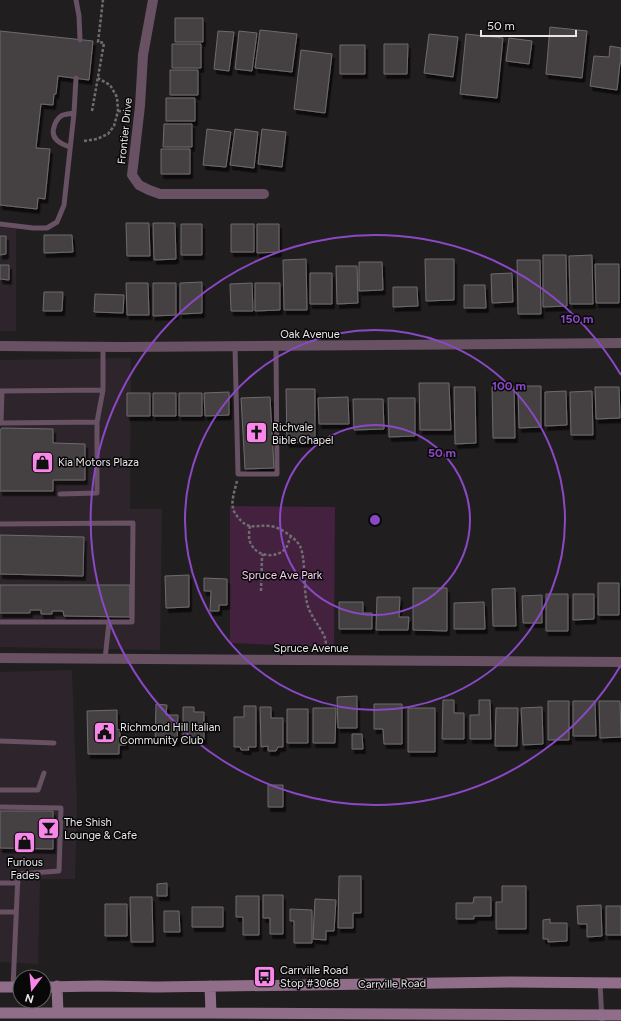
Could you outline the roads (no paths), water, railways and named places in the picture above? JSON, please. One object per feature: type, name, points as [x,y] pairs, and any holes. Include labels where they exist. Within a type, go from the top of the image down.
[{"type":"main road","name":"Carrville Road","points":[[52,986],[157,987],[511,982],[621,983]]},
{"type":"main road","points":[[57,986],[58,1013]]},
{"type":"main road","points":[[210,986],[212,1015]]},
{"type":"main road","points":[[0,987],[12,987]]},
{"type":"main road","points":[[0,1013],[602,1018],[621,1015]]},
{"type":"street","name":"Frontier Drive","points":[[153,0],[143,55],[139,112],[132,175],[139,185],[160,194],[264,194]]},
{"type":"street","name":"Oak Avenue","points":[[0,346],[103,347],[621,343]]},
{"type":"street","name":"Spruce Avenue","points":[[0,658],[621,662]]},
{"type":"lane","points":[[76,0],[79,16],[80,40]]},
{"type":"lane","points":[[0,224],[47,228],[58,222],[64,205],[74,113],[76,78]]},
{"type":"lane","points":[[70,147],[60,143],[55,138],[53,130],[56,121],[62,116],[74,113]]},
{"type":"lane","points":[[235,346],[238,474],[277,474],[276,346]]},
{"type":"lane","points":[[60,494],[97,493],[98,422],[103,390],[103,347]]},
{"type":"lane","points":[[98,422],[0,423],[1,391],[103,390]]},
{"type":"lane","points":[[0,524],[133,523],[132,622],[0,622]]},
{"type":"lane","points":[[106,659],[108,622]]},
{"type":"lane","points":[[0,741],[54,743]]},
{"type":"lane","points":[[0,790],[38,790],[44,773]]},
{"type":"lane","points":[[0,807],[60,808],[59,871],[18,874],[16,912],[17,969]]},
{"type":"lane","points":[[0,883],[18,883]]},
{"type":"lane","points":[[0,912],[16,912]]},
{"type":"lane","points":[[600,983],[602,1018]]},
{"type":"place","name":"Richvale Bible Chapel","points":[[257,433]]},
{"type":"place","name":"Kia Motors Plaza","points":[[43,462]]},
{"type":"place","name":"Richmond Hill Italian Community Club","points":[[104,733]]},
{"type":"place","name":"The Shish Lounge & Cafe","points":[[48,828]]},
{"type":"place","name":"Furious Fades","points":[[25,842]]},
{"type":"place","name":"Carrville Road Stop #3068","points":[[265,976]]},
{"type":"park label","name":"Spruce Ave Park","points":[[282,575]]}]
